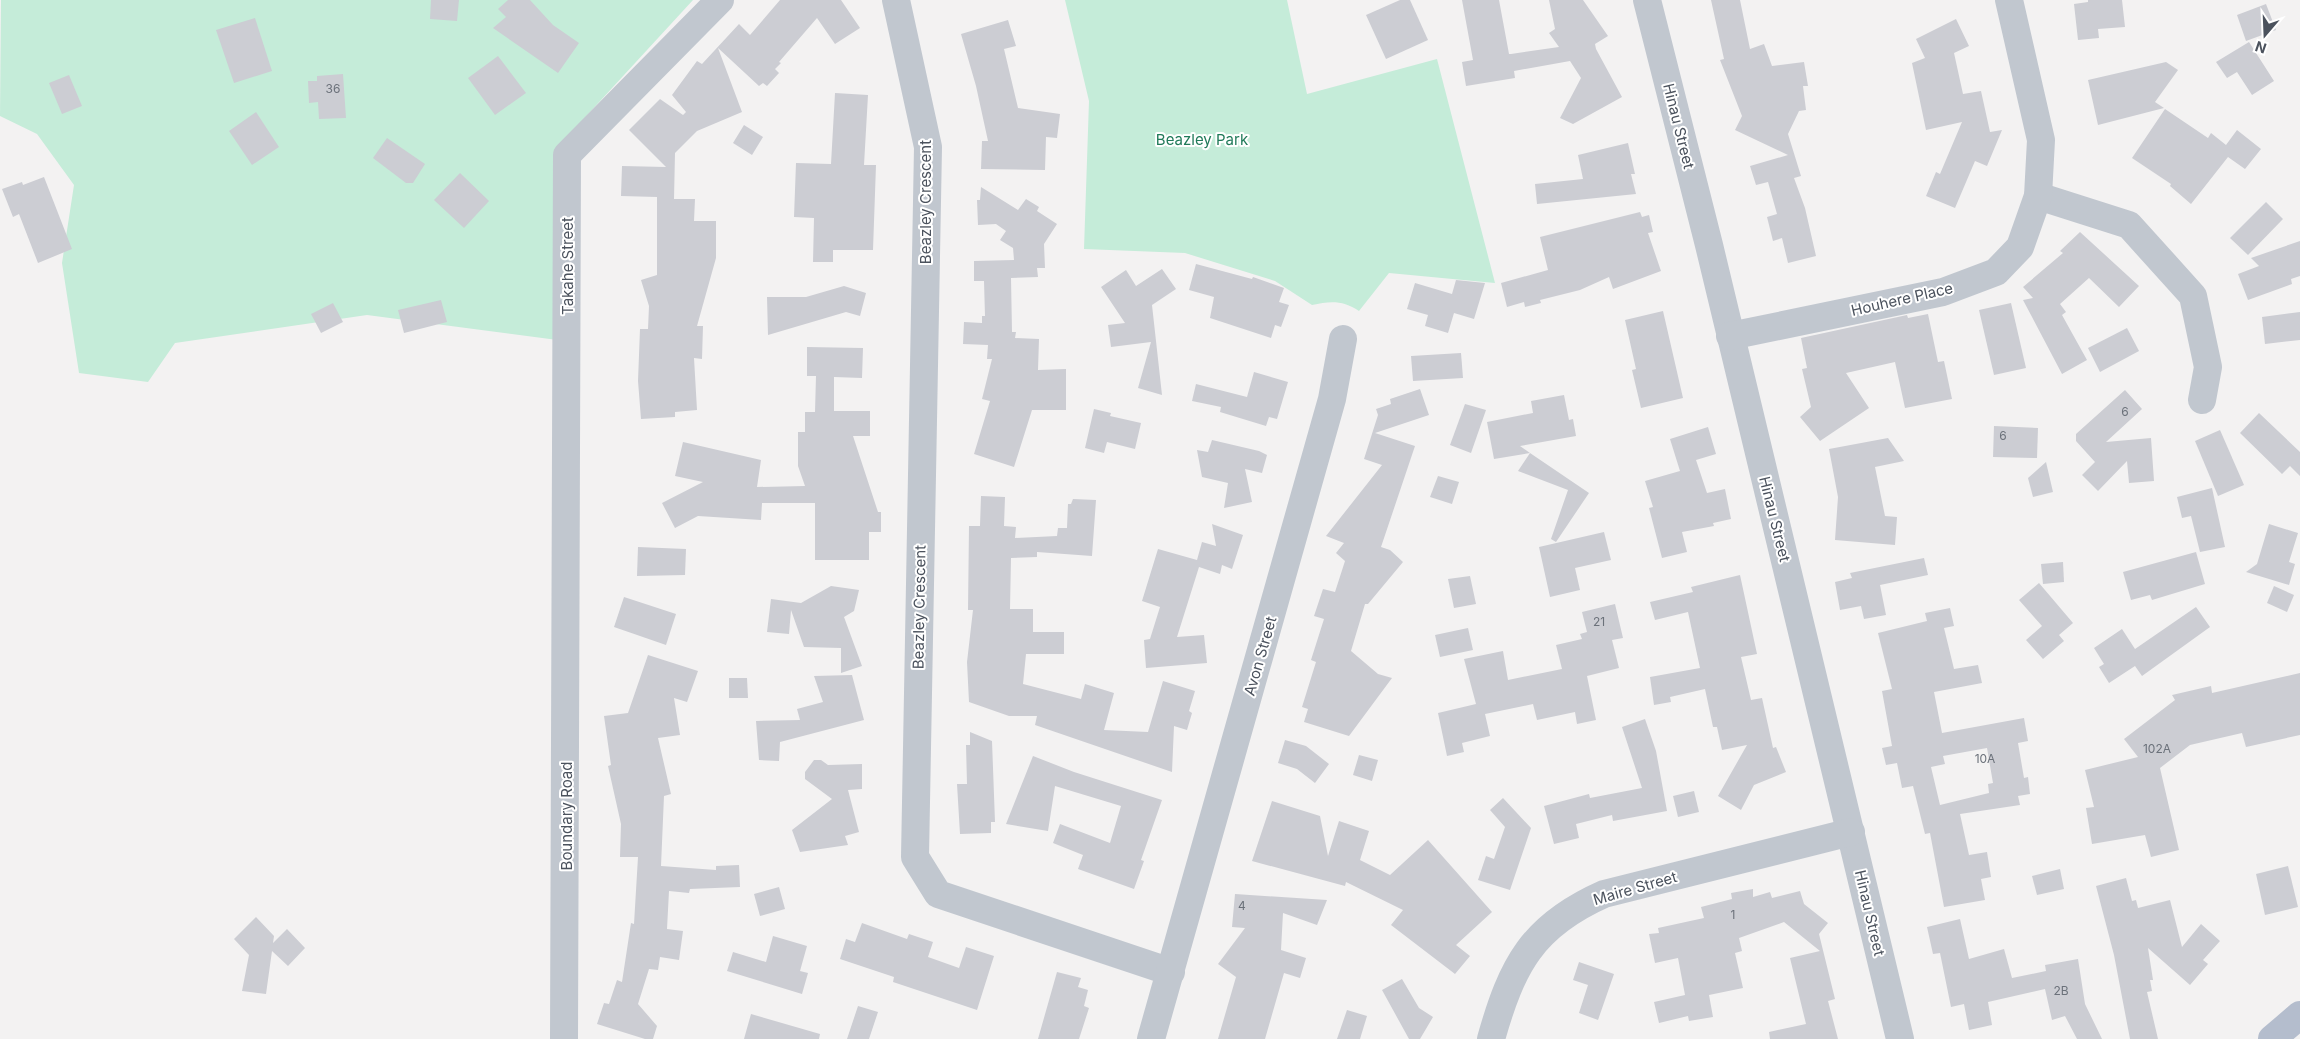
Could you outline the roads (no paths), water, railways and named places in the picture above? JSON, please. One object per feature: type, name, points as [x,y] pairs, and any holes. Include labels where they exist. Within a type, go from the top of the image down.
[{"type":"main road","points":[[2272,1039],[2300,1016]]},
{"type":"street","name":"Takahe Street","points":[[567,594],[567,155],[720,0]]},
{"type":"street","name":"Beazley Crescent","points":[[896,0],[928,147],[915,857],[938,894],[1172,972]]},
{"type":"street","name":"Hinau Street","points":[[1647,0],[1900,1039]]},
{"type":"street","name":"Houhere Place","points":[[1730,336],[1943,292],[1996,272],[2020,247],[2038,196],[2041,140],[2009,0]]},
{"type":"street","points":[[2038,196],[2130,225],[2192,296],[2208,367],[2202,400]]},
{"type":"street","name":"Avon Street","points":[[1172,972],[1332,399],[1343,339]]},
{"type":"street","name":"Boundary Road","points":[[564,1039],[567,594]]},
{"type":"street","name":"Maire Street","points":[[1491,1039],[1513,975],[1529,949],[1550,926],[1575,907],[1604,894],[1851,832]]},
{"type":"street","points":[[1151,1039],[1172,972]]},
{"type":"park label","name":"Beazley Park","points":[[1202,139]]}]
